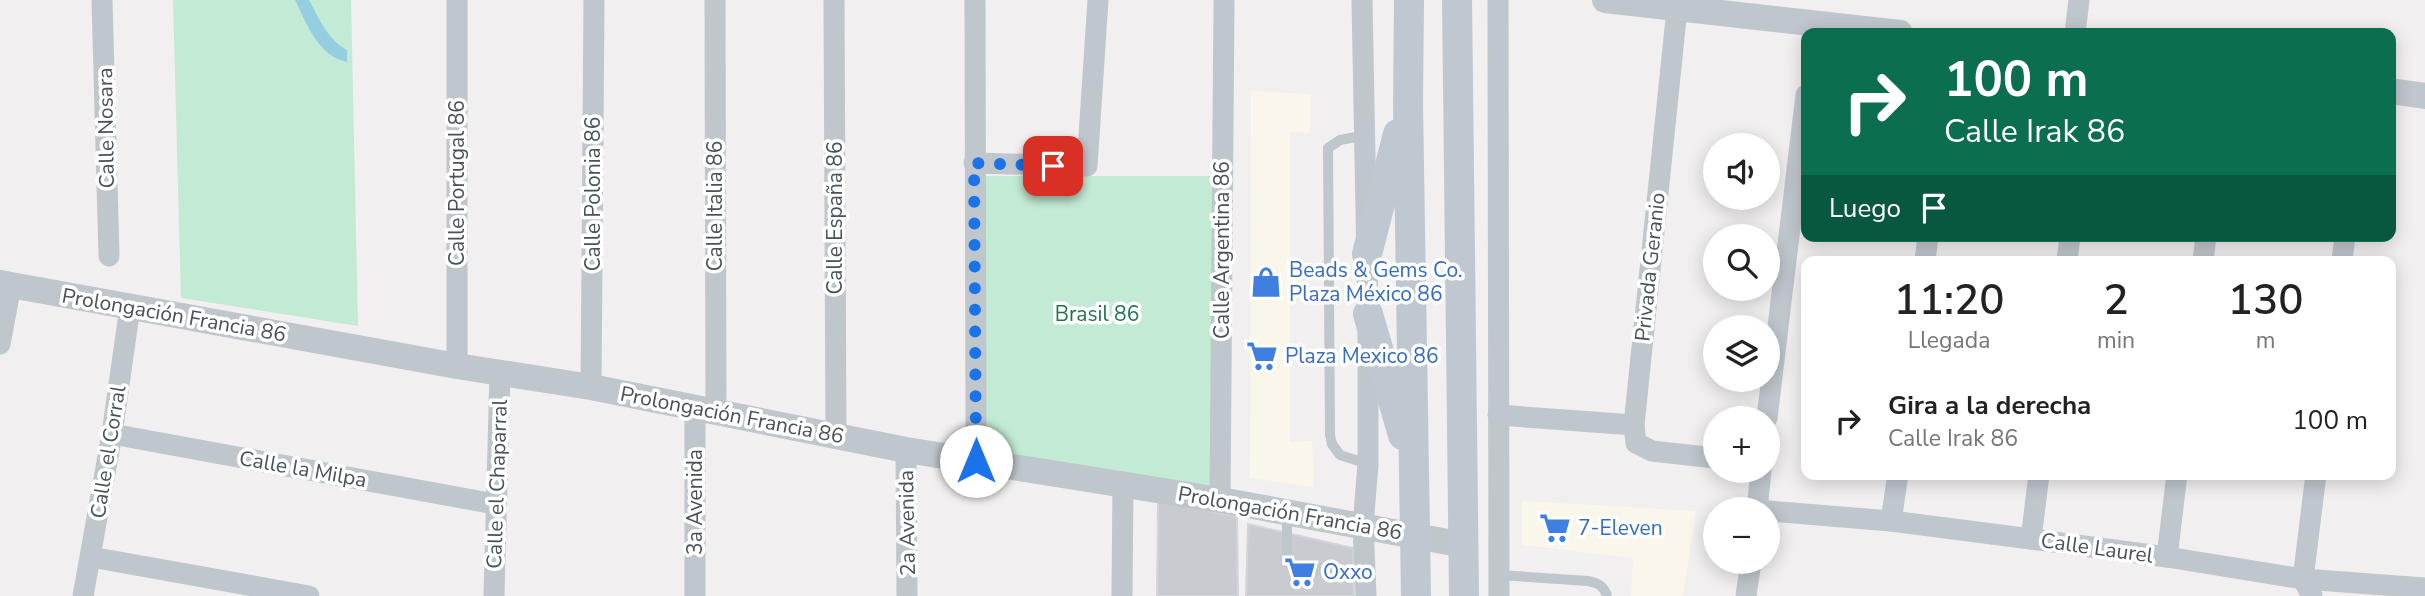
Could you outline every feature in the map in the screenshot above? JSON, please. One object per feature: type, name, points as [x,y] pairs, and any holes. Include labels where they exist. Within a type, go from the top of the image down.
[{"type":"main road","points":[[1409,0],[1408,104],[1416,596]]},
{"type":"main road","points":[[1457,0],[1464,596]]},
{"type":"main road","points":[[1367,254],[1408,104]]},
{"type":"main road","points":[[1368,314],[1395,411],[1414,466]]},
{"type":"street","name":"Calle Nosara","points":[[102,0],[109,256]]},
{"type":"street","name":"Calle Portugal 86","points":[[457,0],[457,366]]},
{"type":"street","name":"Calle Polonia 86","points":[[592,387],[594,0]]},
{"type":"street","name":"Calle Italia 86","points":[[705,411],[715,0]]},
{"type":"street","name":"Calle España 86","points":[[834,0],[836,436]]},
{"type":"street","points":[[975,0],[976,461]]},
{"type":"street","points":[[974,163],[1087,166],[1098,0]]},
{"type":"street","name":"Calle Argentina 86","points":[[1220,500],[1224,0]]},
{"type":"street","points":[[1362,0],[1368,314],[1368,464],[1363,526],[1365,587]]},
{"type":"street","points":[[1498,0],[1499,586]]},
{"type":"street","points":[[1605,0],[1807,28]]},
{"type":"street","points":[[2076,28],[2079,0]]},
{"type":"street","name":"Privada Geranio","points":[[1634,425],[1677,9]]},
{"type":"street","points":[[2396,92],[2425,96]]},
{"type":"street","points":[[1769,406],[1801,138]]},
{"type":"street","name":"Prolongación Francia 86","points":[[6,284],[457,366],[592,387],[906,450],[1220,500],[1464,545]]},
{"type":"street","points":[[0,344],[6,284]]},
{"type":"street","name":"Calle el Corral","points":[[83,596],[130,307]]},
{"type":"street","name":"Calle el Chaparral","points":[[494,596],[500,373]]},
{"type":"street","name":"3a Avenida","points":[[695,596],[705,411]]},
{"type":"street","points":[[1498,415],[1634,425],[1636,443],[1652,452],[1703,457]]},
{"type":"street","name":"Calle la Milpa","points":[[111,434],[495,504]]},
{"type":"street","name":"2a Avenida","points":[[906,450],[907,596]]},
{"type":"street","points":[[1891,521],[1897,480]]},
{"type":"street","points":[[2031,539],[2038,480]]},
{"type":"street","points":[[2167,557],[2176,480]]},
{"type":"street","points":[[2308,588],[2316,480]]},
{"type":"street","points":[[1122,596],[1124,484]]},
{"type":"street","name":"Calle Laurel","points":[[1780,512],[1891,521],[2167,557],[2308,588],[2425,588]]},
{"type":"street","points":[[91,557],[309,596]]},
{"type":"street","points":[[1746,596],[1749,574]]},
{"type":"lane","points":[[1366,135],[1340,140],[1328,148],[1328,381],[1329,435],[1332,444],[1340,454],[1368,464]]},
{"type":"lane","points":[[1287,512],[1287,557],[1291,564],[1365,587]]},
{"type":"lane","points":[[1499,586],[1588,581],[1598,583],[1607,596]]},
{"type":"shaded area","points":[[1251,91],[1311,94],[1310,133],[1290,132],[1290,442],[1312,441],[1314,487],[1250,478]]},
{"type":"shaded area","points":[[1522,501],[1696,511],[1683,596],[1631,596],[1633,558],[1522,545]]},
{"type":"green space","points":[[173,0],[351,0],[358,326],[181,298]]},
{"type":"green space","name":"Brasil 86","points":[[982,176],[1214,176],[1214,490],[978,451]]},
{"type":"water","points":[[295,0],[309,0],[329,35],[347,50],[347,62],[337,59],[321,46]]},
{"type":"building","points":[[1158,500],[1237,517],[1238,596],[1157,596]]},
{"type":"building","name":"Oxxo","points":[[1248,524],[1353,548],[1354,596],[1246,596]]},
{"type":"place","name":"Beads & Gems Co. Plaza México 86","points":[[1266,282]]},
{"type":"place","name":"Plaza Mexico 86","points":[[1262,356]]},
{"type":"place","name":"7-Eleven","points":[[1555,528]]},
{"type":"place","name":"Oxxo","points":[[1300,572]]},
{"type":"route","points":[[976,461],[974,163],[1053,166]]}]
